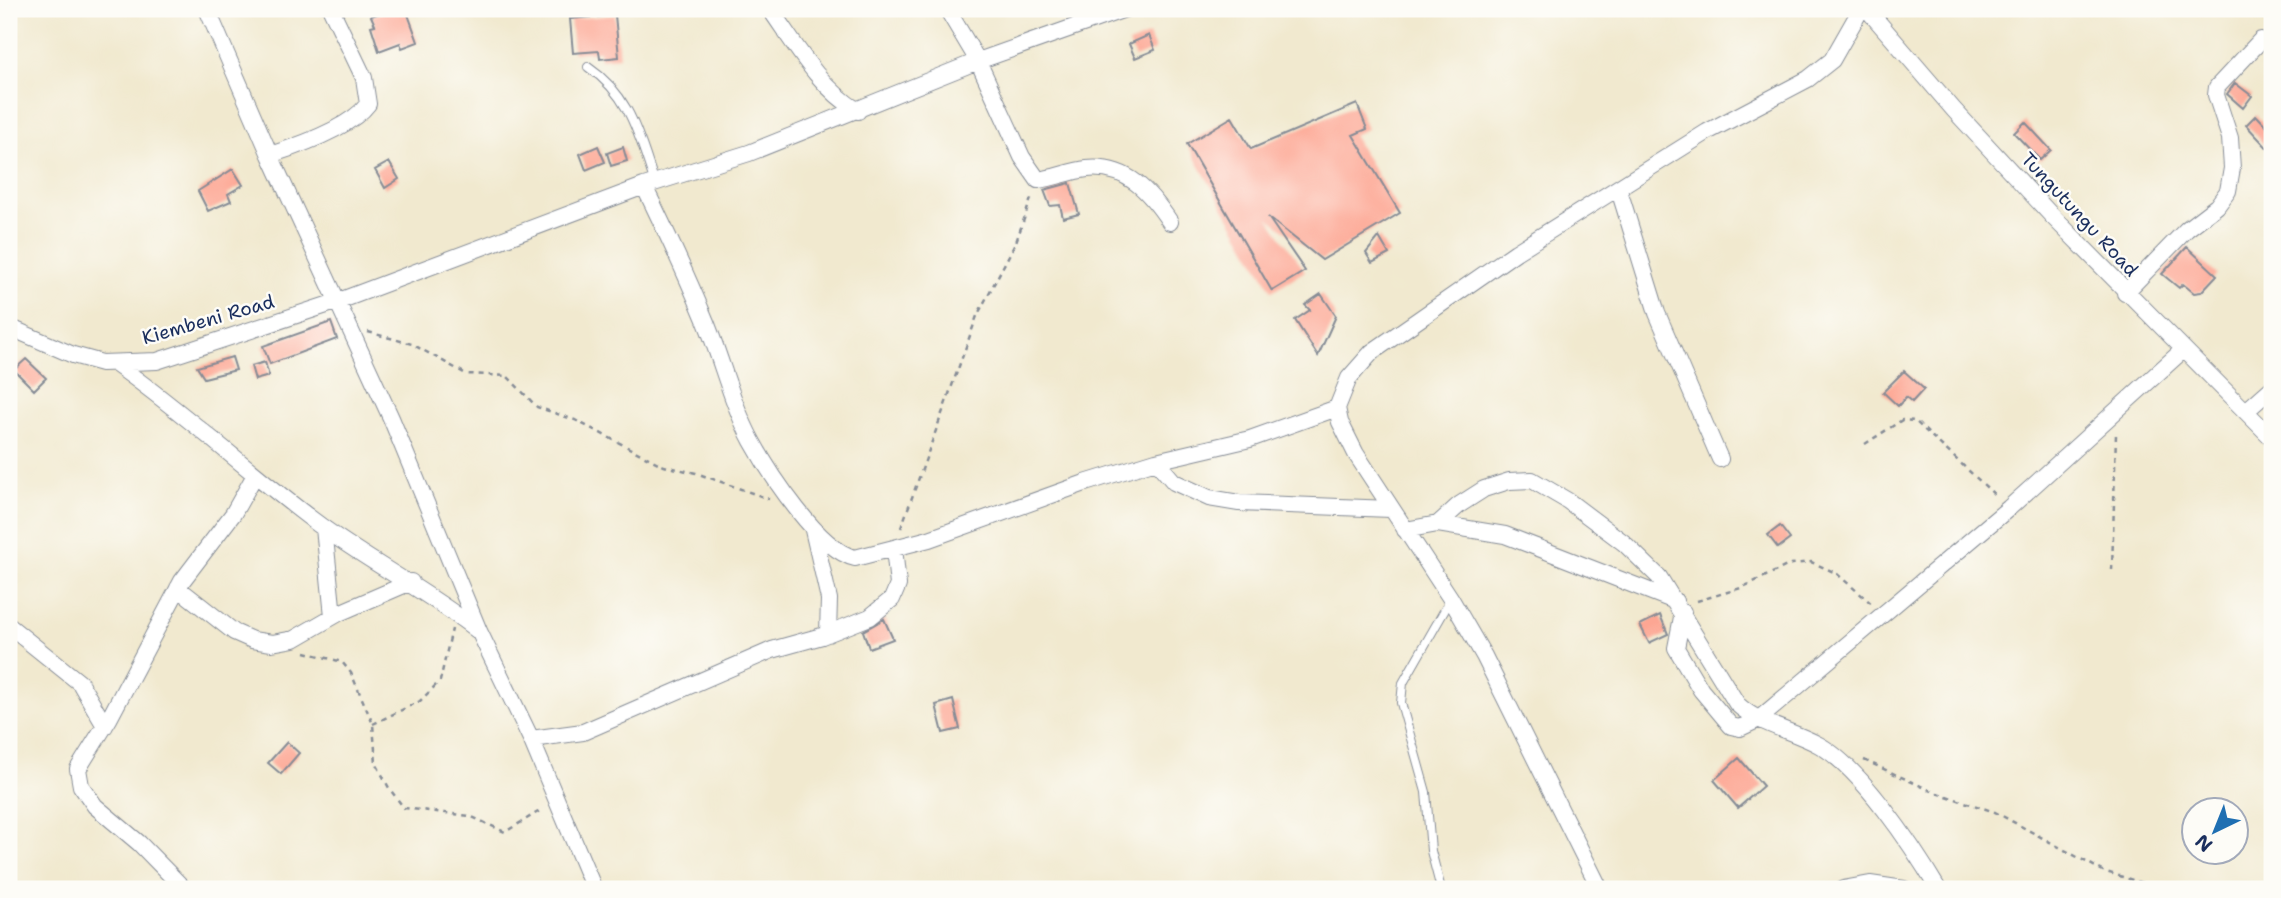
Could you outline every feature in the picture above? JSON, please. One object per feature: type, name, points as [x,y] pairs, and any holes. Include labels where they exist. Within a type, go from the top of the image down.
[{"type":"street","points":[[207,9],[270,155],[350,327],[479,631],[531,739],[555,802],[594,889]]},
{"type":"street","points":[[270,155],[303,144],[357,114],[368,104],[364,78],[331,9]]},
{"type":"street","points":[[770,9],[811,68],[836,97],[858,111]]},
{"type":"street","points":[[947,9],[978,61],[1022,157],[1038,180],[1088,169],[1118,172],[1152,194],[1170,222]]},
{"type":"street","name":"Kiembeni Road","points":[[9,327],[73,355],[102,363],[157,361],[339,302],[650,185],[749,153],[978,61],[1125,9]]},
{"type":"street","points":[[1600,889],[1518,721],[1451,599],[1356,454],[1340,422],[1337,408],[1349,378],[1372,352],[1516,252],[1619,190],[1707,132],[1808,79],[1832,60],[1861,9]]},
{"type":"street","name":"Tungutungu Road","points":[[1867,9],[1954,110],[2125,293],[2272,438]]},
{"type":"street","points":[[2125,293],[2187,229],[2217,206],[2228,191],[2232,169],[2230,138],[2216,95],[2217,87],[2261,40]]},
{"type":"street","points":[[650,185],[752,441],[812,527],[844,555],[855,558],[894,548],[1156,461],[1250,439],[1337,408]]},
{"type":"street","points":[[1619,190],[1657,313],[1720,459]]},
{"type":"street","points":[[1679,606],[1676,648],[1713,708],[1731,726],[1741,728],[1759,719],[2009,508],[2183,350]]},
{"type":"street","points":[[114,363],[168,401],[255,475],[324,528],[411,582],[479,631]]},
{"type":"street","points":[[2246,411],[2272,388]]},
{"type":"street","points":[[1156,461],[1174,482],[1209,498],[1239,503],[1391,509]]},
{"type":"street","points":[[184,889],[139,843],[95,806],[81,786],[78,769],[105,726],[178,588],[233,514],[255,475]]},
{"type":"street","points":[[1438,524],[1459,505],[1484,489],[1509,481],[1532,480],[1568,500],[1624,543],[1660,577],[1732,697],[1744,711],[1819,745],[1838,758],[1906,841],[1938,889]]},
{"type":"street","points":[[1405,530],[1438,524],[1505,535],[1679,606]]},
{"type":"street","points":[[812,527],[829,599],[828,634]]},
{"type":"street","points":[[324,528],[333,617]]},
{"type":"street","points":[[531,739],[583,732],[772,650],[828,634],[870,617],[892,599],[898,585],[894,548]]},
{"type":"street","points":[[178,588],[234,632],[252,640],[281,641],[293,639],[333,617],[411,582]]},
{"type":"street","points":[[9,626],[80,683],[105,726]]},
{"type":"street","points":[[1843,889],[1870,884],[1904,889]]},
{"type":"lane","points":[[588,67],[615,88],[626,107],[650,185]]},
{"type":"lane","points":[[1441,889],[1431,851],[1426,792],[1401,703],[1403,683],[1451,599]]},
{"type":"path","points":[[894,548],[978,316],[1016,242],[1038,180]]},
{"type":"path","points":[[350,327],[412,344],[466,374],[507,376],[537,407],[575,420],[664,466],[696,473],[796,506]]},
{"type":"path","points":[[2112,570],[2118,410]]},
{"type":"path","points":[[1865,444],[1902,420],[1915,421],[1969,474],[2009,508]]},
{"type":"path","points":[[1679,606],[1741,588],[1791,564],[1811,562],[1836,573],[1882,613]]},
{"type":"path","points":[[373,724],[420,701],[440,681],[455,613]]},
{"type":"path","points":[[281,641],[311,654],[342,662],[351,673],[373,724],[376,763],[388,788],[404,808],[470,816],[505,832],[555,802]]},
{"type":"path","points":[[1838,758],[1860,759],[1934,792],[1995,812],[2103,871],[2162,889]]},
{"type":"building","points":[[391,9],[406,9],[418,42],[402,48],[400,43],[379,51],[371,26],[375,25],[371,16]]},
{"type":"building","points":[[615,15],[619,57],[600,59],[599,51],[573,53],[570,19]]},
{"type":"building","points":[[1149,35],[1155,50],[1135,58],[1129,44]]},
{"type":"building","points":[[2235,83],[2252,96],[2243,108],[2227,94]]},
{"type":"building","points":[[1357,104],[1367,129],[1353,135],[1400,213],[1322,260],[1268,217],[1305,271],[1272,291],[1187,144],[1232,117],[1251,149]]},
{"type":"building","points":[[2256,115],[2272,132],[2272,153],[2246,125]]},
{"type":"building","points":[[2025,122],[2051,150],[2040,160],[2014,133]]},
{"type":"building","points":[[598,146],[605,162],[586,170],[580,154]]},
{"type":"building","points":[[623,147],[627,161],[611,166],[607,153]]},
{"type":"building","points":[[389,162],[399,179],[385,188],[375,170]]},
{"type":"building","points":[[233,169],[243,185],[228,194],[231,201],[208,211],[198,191]]},
{"type":"building","points":[[1070,183],[1079,214],[1063,218],[1060,205],[1050,206],[1044,190]]},
{"type":"building","points":[[1379,237],[1389,254],[1372,263],[1366,253]]},
{"type":"building","points":[[2187,247],[2217,275],[2201,292],[2194,293],[2183,284],[2179,288],[2162,274]]},
{"type":"building","points":[[1321,294],[1336,316],[1318,356],[1295,320],[1310,310],[1305,305]]},
{"type":"building","points":[[331,322],[337,339],[270,364],[263,346]]},
{"type":"building","points":[[232,357],[236,370],[204,378],[197,367]]},
{"type":"building","points":[[26,359],[46,378],[34,390],[14,370]]},
{"type":"building","points":[[265,362],[269,376],[255,380],[251,366]]},
{"type":"building","points":[[1904,371],[1924,389],[1912,402],[1906,397],[1898,406],[1883,392]]},
{"type":"building","points":[[1780,526],[1790,539],[1778,548],[1768,535]]},
{"type":"building","points":[[1660,615],[1668,634],[1649,643],[1640,625]]},
{"type":"building","points":[[884,619],[893,639],[869,648],[863,631]]},
{"type":"building","points":[[953,700],[960,729],[943,733],[936,705]]},
{"type":"building","points":[[287,742],[299,753],[281,774],[268,763]]},
{"type":"building","points":[[1739,758],[1763,786],[1738,808],[1714,780]]}]
